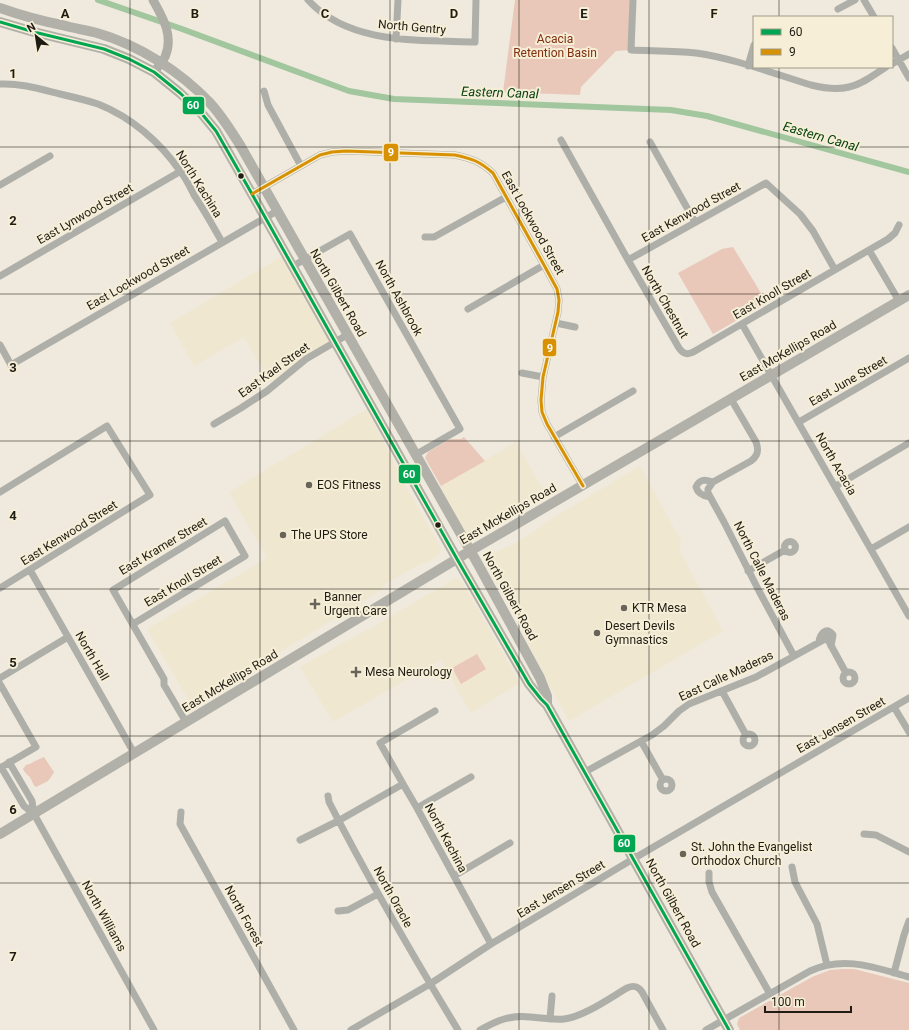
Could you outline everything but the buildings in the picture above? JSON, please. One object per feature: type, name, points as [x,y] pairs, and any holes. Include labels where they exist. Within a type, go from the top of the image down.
[{"type":"main road","name":"North Gilbert Road","points":[[0,8],[38,20],[98,34],[121,42],[161,62],[210,103],[240,145],[470,551],[540,678],[547,696],[548,705]]},
{"type":"main road","name":"North Gilbert Road","points":[[0,22],[104,49],[129,59],[154,72],[180,93],[202,114],[216,131],[529,684],[538,696],[548,705],[729,1030]]},
{"type":"main road","name":"East McKellips Road","points":[[0,834],[470,551],[909,295]]},
{"type":"street","points":[[153,0],[166,26],[168,34],[168,44],[165,56],[154,72]]},
{"type":"street","name":"North Gentry","points":[[308,0],[334,21],[351,29],[370,35],[396,39],[476,42],[476,0]]},
{"type":"street","points":[[396,39],[398,0]]},
{"type":"street","points":[[633,0],[631,50],[696,53],[753,68]]},
{"type":"street","points":[[838,9],[855,0]]},
{"type":"street","points":[[864,0],[873,16]]},
{"type":"street","points":[[748,66],[753,48]]},
{"type":"street","points":[[893,50],[909,78]]},
{"type":"street","points":[[893,63],[909,54]]},
{"type":"street","points":[[755,68],[826,88],[850,87],[862,82],[884,68]]},
{"type":"street","name":"North Kachina","points":[[0,84],[12,83],[25,85],[98,104],[118,114],[136,126],[153,139],[167,153],[181,171],[222,242]]},
{"type":"street","points":[[264,91],[268,104],[301,166]]},
{"type":"street","name":"North Chestnut","points":[[561,140],[679,348],[686,354]]},
{"type":"street","points":[[650,142],[695,222]]},
{"type":"street","name":"East Lockwood Street","points":[[252,194],[320,155],[346,150],[455,155],[470,158],[483,165],[493,173],[557,289],[559,300],[558,312],[544,377]]},
{"type":"street","points":[[0,185],[50,156]]},
{"type":"street","name":"East Lynwood Street","points":[[0,276],[181,171]]},
{"type":"street","name":"East Kenwood Street","points":[[628,260],[766,183],[800,214],[813,231],[835,270]]},
{"type":"street","points":[[425,237],[434,237],[506,197]]},
{"type":"street","name":"East Lockwood Street","points":[[0,345],[11,365],[277,211]]},
{"type":"street","name":"East Knoll Street","points":[[686,354],[695,351],[869,250],[891,236],[899,225]]},
{"type":"street","name":"North Ashbrook","points":[[293,266],[350,234],[460,429],[415,455]]},
{"type":"street","points":[[869,250],[899,301]]},
{"type":"street","points":[[468,309],[544,265]]},
{"type":"street","points":[[556,323],[576,327]]},
{"type":"street","name":"North Acacia","points":[[742,324],[908,612]]},
{"type":"street","name":"East Kael Street","points":[[214,424],[267,391],[306,359],[347,335]]},
{"type":"street","name":"East June Street","points":[[799,422],[909,358]]},
{"type":"street","points":[[522,373],[544,377],[541,400],[542,412],[554,437],[583,486]]},
{"type":"street","points":[[554,437],[633,390]]},
{"type":"street","name":"North Calle Maderas","points":[[731,399],[756,442],[758,450],[757,454],[751,461],[714,482],[706,479],[702,480],[696,487],[703,496],[710,497],[794,656]]},
{"type":"street","name":"East Kenwood Street","points":[[0,492],[107,426],[150,495],[0,588]]},
{"type":"street","points":[[836,486],[909,443]]},
{"type":"street","points":[[710,497],[708,489],[714,482]]},
{"type":"street","name":"East Kramer Street","points":[[133,624],[113,590],[226,521],[246,556]]},
{"type":"street","points":[[871,549],[909,527]]},
{"type":"street","points":[[748,571],[785,550]]},
{"type":"street","name":"East Knoll Street","points":[[133,624],[246,556]]},
{"type":"street","name":"North Hall","points":[[30,570],[134,753]]},
{"type":"street","points":[[133,624],[164,679],[164,685],[186,722]]},
{"type":"street","points":[[0,678],[68,637]]},
{"type":"street","name":"East Calle Maderas","points":[[585,772],[660,730],[679,711],[689,704],[756,677],[827,638],[846,673]]},
{"type":"street","points":[[0,684],[36,747],[0,767]]},
{"type":"street","points":[[722,691],[746,734]]},
{"type":"street","name":"East Jensen Street","points":[[351,1030],[430,984],[492,944],[633,859],[909,698]]},
{"type":"street","points":[[894,707],[909,732]]},
{"type":"street","name":"North Kachina","points":[[435,711],[380,743],[492,944]]},
{"type":"street","points":[[641,741],[663,780]]},
{"type":"street","name":"North Williams","points":[[9,762],[32,801],[34,814],[154,1030]]},
{"type":"street","name":"North Williams","points":[[0,767],[24,806],[34,814]]},
{"type":"street","points":[[417,808],[471,776]]},
{"type":"street","points":[[13,788],[22,783]]},
{"type":"street","points":[[300,840],[338,821],[402,784]]},
{"type":"street","name":"North Oracle","points":[[328,796],[329,802],[338,821],[430,984]]},
{"type":"street","name":"North Forest","points":[[181,812],[180,824],[294,1030]]},
{"type":"street","points":[[864,834],[876,835],[909,852]]},
{"type":"street","points":[[454,876],[510,843]]},
{"type":"street","points":[[792,866],[796,882],[817,924],[827,965]]},
{"type":"street","points":[[709,873],[709,882],[712,892],[770,994]]},
{"type":"street","points":[[338,911],[348,910],[378,894]]},
{"type":"street","points":[[894,973],[909,921]]},
{"type":"street","points":[[706,1030],[810,971],[827,965],[841,963],[857,964],[909,977]]},
{"type":"street","points":[[430,984],[458,1030]]},
{"type":"street","points":[[480,1030],[497,1021],[513,1017],[564,1019],[578,1016],[633,986],[636,986],[642,992],[663,1030]]},
{"type":"street","points":[[550,1019],[552,996]]},
{"type":"shaded area","points":[[286,254],[335,342],[273,386],[244,337],[194,366],[170,323]]},
{"type":"shaded area","points":[[367,409],[407,488],[437,541],[441,550],[439,555],[387,583],[380,591],[192,706],[147,629],[267,558],[229,492]]},
{"type":"shaded area","points":[[516,442],[544,491],[471,533],[467,533],[464,531],[439,487]]},
{"type":"shaded area","points":[[640,466],[681,541],[680,551],[723,631],[569,721],[486,565],[486,558],[489,555],[510,546],[535,531],[543,524]]},
{"type":"shaded area","points":[[454,579],[459,579],[462,582],[520,683],[471,713],[440,660],[333,722],[300,667],[371,628]]},
{"type":"green space","name":"Acacia Retention Basin","points":[[515,0],[633,0],[631,50],[616,51],[581,87],[580,95],[503,92]]},
{"type":"green space","points":[[733,247],[767,303],[713,334],[678,273],[722,249]]},
{"type":"green space","points":[[464,437],[485,461],[441,486],[425,458],[428,452],[450,439],[461,439]]},
{"type":"green space","points":[[477,654],[486,669],[461,684],[452,668]]},
{"type":"green space","points":[[44,757],[54,772],[48,781],[36,787],[23,769],[26,765]]},
{"type":"green space","points":[[854,969],[909,983],[909,1030],[740,1030],[737,1024],[739,1018],[812,977],[830,970]]},
{"type":"waterway","name":"Eastern Canal","points":[[98,0],[182,29],[349,91],[394,99],[671,110],[707,116],[909,172]]},
{"type":"transit line","name":"60","points":[[0,22],[104,49],[129,59],[154,72],[180,93],[202,114],[216,131],[529,684],[547,705],[729,1030]]},
{"type":"transit line","name":"9","points":[[252,194],[320,155],[332,152],[346,151],[455,155],[476,161],[493,173],[557,289],[559,300],[558,312],[543,377],[541,400],[542,412],[547,424],[583,486]]},
{"type":"place","name":"EOS Fitness","points":[[309,485]]},
{"type":"place","name":"The UPS Store","points":[[283,535]]},
{"type":"place","name":"Banner Urgent Care","points":[[315,604]]},
{"type":"place","name":"KTR Mesa","points":[[624,608]]},
{"type":"place","name":"Desert Devils Gymnastics","points":[[597,633]]},
{"type":"place","name":"Mesa Neurology","points":[[356,672]]},
{"type":"place","name":"St. John the Evangelist Orthodox Church","points":[[683,854]]}]
